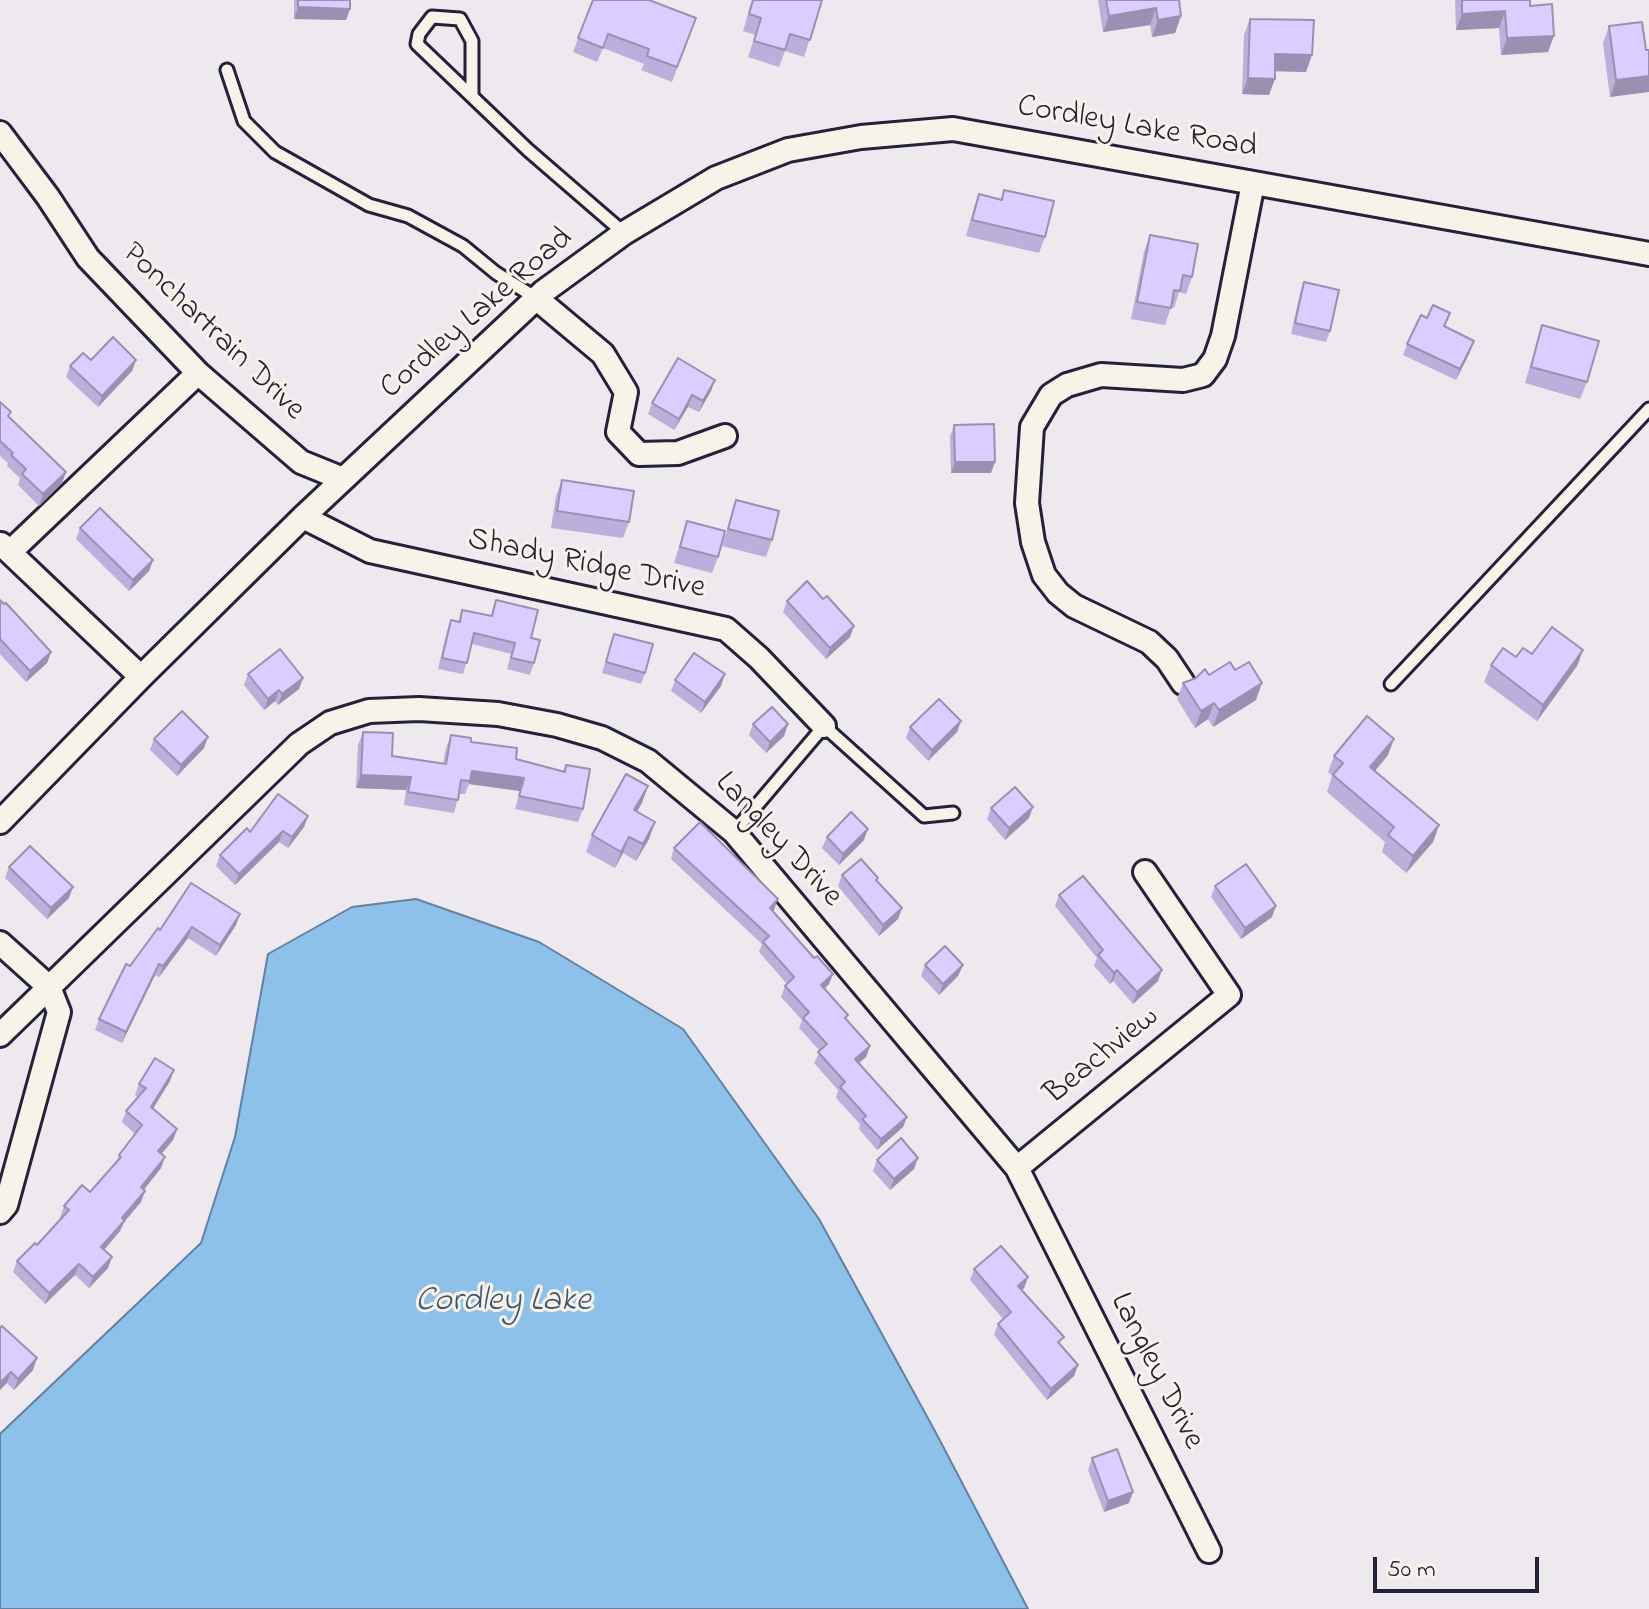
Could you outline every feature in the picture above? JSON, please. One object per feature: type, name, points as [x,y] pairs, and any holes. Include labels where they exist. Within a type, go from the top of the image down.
[{"type":"street","name":"Cordley Lake Road","points":[[0,822],[303,517],[536,298],[624,233],[716,178],[788,150],[861,137],[953,129],[1649,254]]},
{"type":"street","name":"Ponchartrain Drive","points":[[0,133],[48,197],[88,258],[198,373],[301,462],[343,479]]},
{"type":"street","points":[[1183,683],[1167,659],[1149,642],[1074,606],[1058,593],[1044,575],[1033,542],[1027,503],[1032,427],[1051,395],[1067,385],[1101,375],[1183,380],[1203,375],[1215,359],[1223,336],[1253,183]]},
{"type":"street","points":[[536,298],[603,354],[626,392],[618,432],[639,454],[678,453],[725,436]]},
{"type":"street","points":[[141,677],[5,548],[198,373]]},
{"type":"street","name":"Shady Ridge Drive","points":[[303,517],[370,551],[726,629],[759,658],[824,726]]},
{"type":"street","name":"Langley Drive","points":[[0,1035],[299,744],[330,723],[369,711],[419,709],[498,714],[557,725],[602,738],[648,761],[734,832],[1017,1168],[1209,1551]]},
{"type":"street","name":"Beachview","points":[[1017,1168],[1229,995],[1145,872]]},
{"type":"street","points":[[0,943],[49,987],[59,1012],[6,1205],[0,1212]]},
{"type":"lane","points":[[472,96],[472,41],[460,19],[432,17],[419,34],[417,44],[528,150],[624,233]]},
{"type":"lane","points":[[227,70],[244,121],[275,152],[369,205],[408,216],[463,246],[496,273],[536,298]]},
{"type":"lane","points":[[1391,684],[1649,409]]},
{"type":"lane","points":[[734,832],[824,726],[924,816],[953,813]]},
{"type":"water","name":"Cordley Lake","points":[[416,899],[539,942],[683,1029],[819,1219],[1028,1609],[0,1609],[0,1434],[201,1243],[235,1137],[268,954],[352,907]]},
{"type":"building","points":[[298,0],[350,0],[350,9],[298,7]]},
{"type":"building","points":[[593,0],[649,0],[696,18],[677,67],[647,56],[649,49],[608,34],[603,48],[578,38]]},
{"type":"building","points":[[753,0],[822,0],[810,40],[790,34],[785,50],[754,41],[761,18],[749,14]]},
{"type":"building","points":[[1106,0],[1179,0],[1181,16],[1158,20],[1156,8],[1109,16]]},
{"type":"building","points":[[1462,0],[1530,0],[1530,6],[1552,4],[1554,36],[1507,38],[1505,11],[1462,14]]},
{"type":"building","points":[[1250,19],[1314,20],[1312,55],[1275,54],[1275,79],[1248,78]]},
{"type":"building","points":[[1642,22],[1646,50],[1649,50],[1649,76],[1616,80],[1609,26]]},
{"type":"building","points":[[1004,190],[1054,201],[1045,237],[972,220],[979,194],[1002,200]]},
{"type":"building","points":[[1150,235],[1198,244],[1192,277],[1183,275],[1180,291],[1174,290],[1171,308],[1137,302]]},
{"type":"building","points":[[1304,282],[1339,290],[1330,331],[1295,323]]},
{"type":"building","points":[[1433,305],[1450,313],[1444,326],[1474,341],[1460,369],[1407,344],[1421,315],[1427,318]]},
{"type":"building","points":[[1542,325],[1599,341],[1587,382],[1531,367]]},
{"type":"building","points":[[113,337],[136,360],[102,396],[70,366],[83,353],[91,360]]},
{"type":"building","points":[[678,358],[715,380],[703,401],[692,395],[679,419],[652,403]]},
{"type":"building","points":[[0,402],[11,412],[8,416],[66,472],[43,494],[22,474],[26,469],[0,441]]},
{"type":"building","points":[[994,424],[995,462],[955,462],[954,425]]},
{"type":"building","points":[[562,480],[634,491],[629,522],[557,511]]},
{"type":"building","points":[[736,500],[779,511],[772,540],[728,529]]},
{"type":"building","points":[[100,508],[153,560],[133,580],[80,528]]},
{"type":"building","points":[[687,521],[725,531],[718,557],[680,547]]},
{"type":"building","points":[[807,581],[823,599],[827,596],[854,626],[830,648],[787,601]]},
{"type":"building","points":[[0,600],[51,652],[30,671],[0,639]]},
{"type":"building","points":[[496,600],[538,610],[531,638],[540,640],[534,663],[511,658],[515,643],[474,633],[467,663],[442,658],[451,620],[460,622],[462,610],[492,616]]},
{"type":"building","points":[[1552,627],[1583,650],[1543,705],[1491,665],[1503,648],[1516,657],[1523,648],[1532,654]]},
{"type":"building","points":[[614,634],[653,644],[645,673],[606,662]]},
{"type":"building","points":[[280,649],[303,678],[282,694],[279,690],[268,699],[248,674]]},
{"type":"building","points":[[694,653],[725,674],[705,702],[675,680]]},
{"type":"building","points":[[1230,662],[1235,670],[1249,662],[1262,683],[1219,710],[1214,703],[1201,711],[1183,683],[1196,678],[1205,669],[1209,675]]},
{"type":"building","points":[[939,699],[961,721],[932,750],[910,727]]},
{"type":"building","points":[[772,707],[788,724],[770,742],[753,724]]},
{"type":"building","points":[[182,711],[208,737],[181,765],[154,739]]},
{"type":"building","points":[[1367,716],[1394,739],[1370,767],[1439,825],[1413,856],[1388,835],[1394,827],[1333,775],[1343,763],[1334,756]]},
{"type":"building","points":[[363,732],[393,733],[392,756],[446,764],[451,735],[471,738],[471,742],[517,748],[516,759],[565,772],[566,765],[590,769],[583,809],[519,796],[524,778],[472,771],[470,781],[461,780],[458,800],[408,792],[411,777],[361,775]]},
{"type":"building","points":[[626,774],[648,786],[634,810],[655,822],[643,844],[629,837],[621,852],[592,835]]},
{"type":"building","points":[[1015,787],[1033,807],[1009,828],[991,808]]},
{"type":"building","points":[[278,794],[308,816],[292,837],[283,831],[239,874],[220,855],[247,828],[250,832]]},
{"type":"building","points":[[851,812],[868,829],[843,854],[827,837]]},
{"type":"building","points":[[700,822],[778,899],[770,908],[814,958],[817,956],[833,974],[821,985],[870,1046],[855,1059],[907,1117],[881,1139],[862,1119],[866,1116],[840,1087],[845,1082],[818,1052],[827,1044],[803,1018],[809,1012],[785,986],[794,977],[763,942],[769,936],[674,848]]},
{"type":"building","points":[[30,846],[73,887],[51,908],[9,867]]},
{"type":"building","points":[[861,859],[902,908],[883,925],[842,875]]},
{"type":"building","points":[[1246,864],[1276,906],[1245,928],[1215,886]]},
{"type":"building","points":[[1083,876],[1162,970],[1137,992],[1098,955],[1103,950],[1059,895]]},
{"type":"building","points":[[191,883],[240,914],[220,945],[192,927],[163,966],[159,964],[126,1032],[99,1019],[126,964],[130,966],[158,928],[160,930]]},
{"type":"building","points":[[945,946],[963,965],[943,984],[925,965]]},
{"type":"building","points":[[155,1058],[174,1070],[151,1107],[177,1129],[158,1151],[165,1157],[141,1187],[145,1191],[122,1218],[125,1220],[101,1247],[112,1257],[93,1277],[79,1264],[49,1293],[17,1261],[35,1243],[37,1245],[69,1210],[64,1206],[82,1185],[90,1192],[121,1157],[119,1155],[142,1125],[126,1111],[146,1088],[139,1084]]},
{"type":"building","points":[[901,1138],[918,1158],[894,1179],[877,1160]]},
{"type":"building","points":[[1001,1246],[1028,1277],[1018,1286],[1064,1337],[1058,1342],[1078,1365],[1051,1389],[998,1324],[1011,1312],[974,1269]]},
{"type":"building","points":[[2,1326],[37,1358],[18,1379],[11,1372],[0,1383],[0,1328]]},
{"type":"building","points":[[1117,1449],[1133,1492],[1108,1501],[1092,1458]]}]
